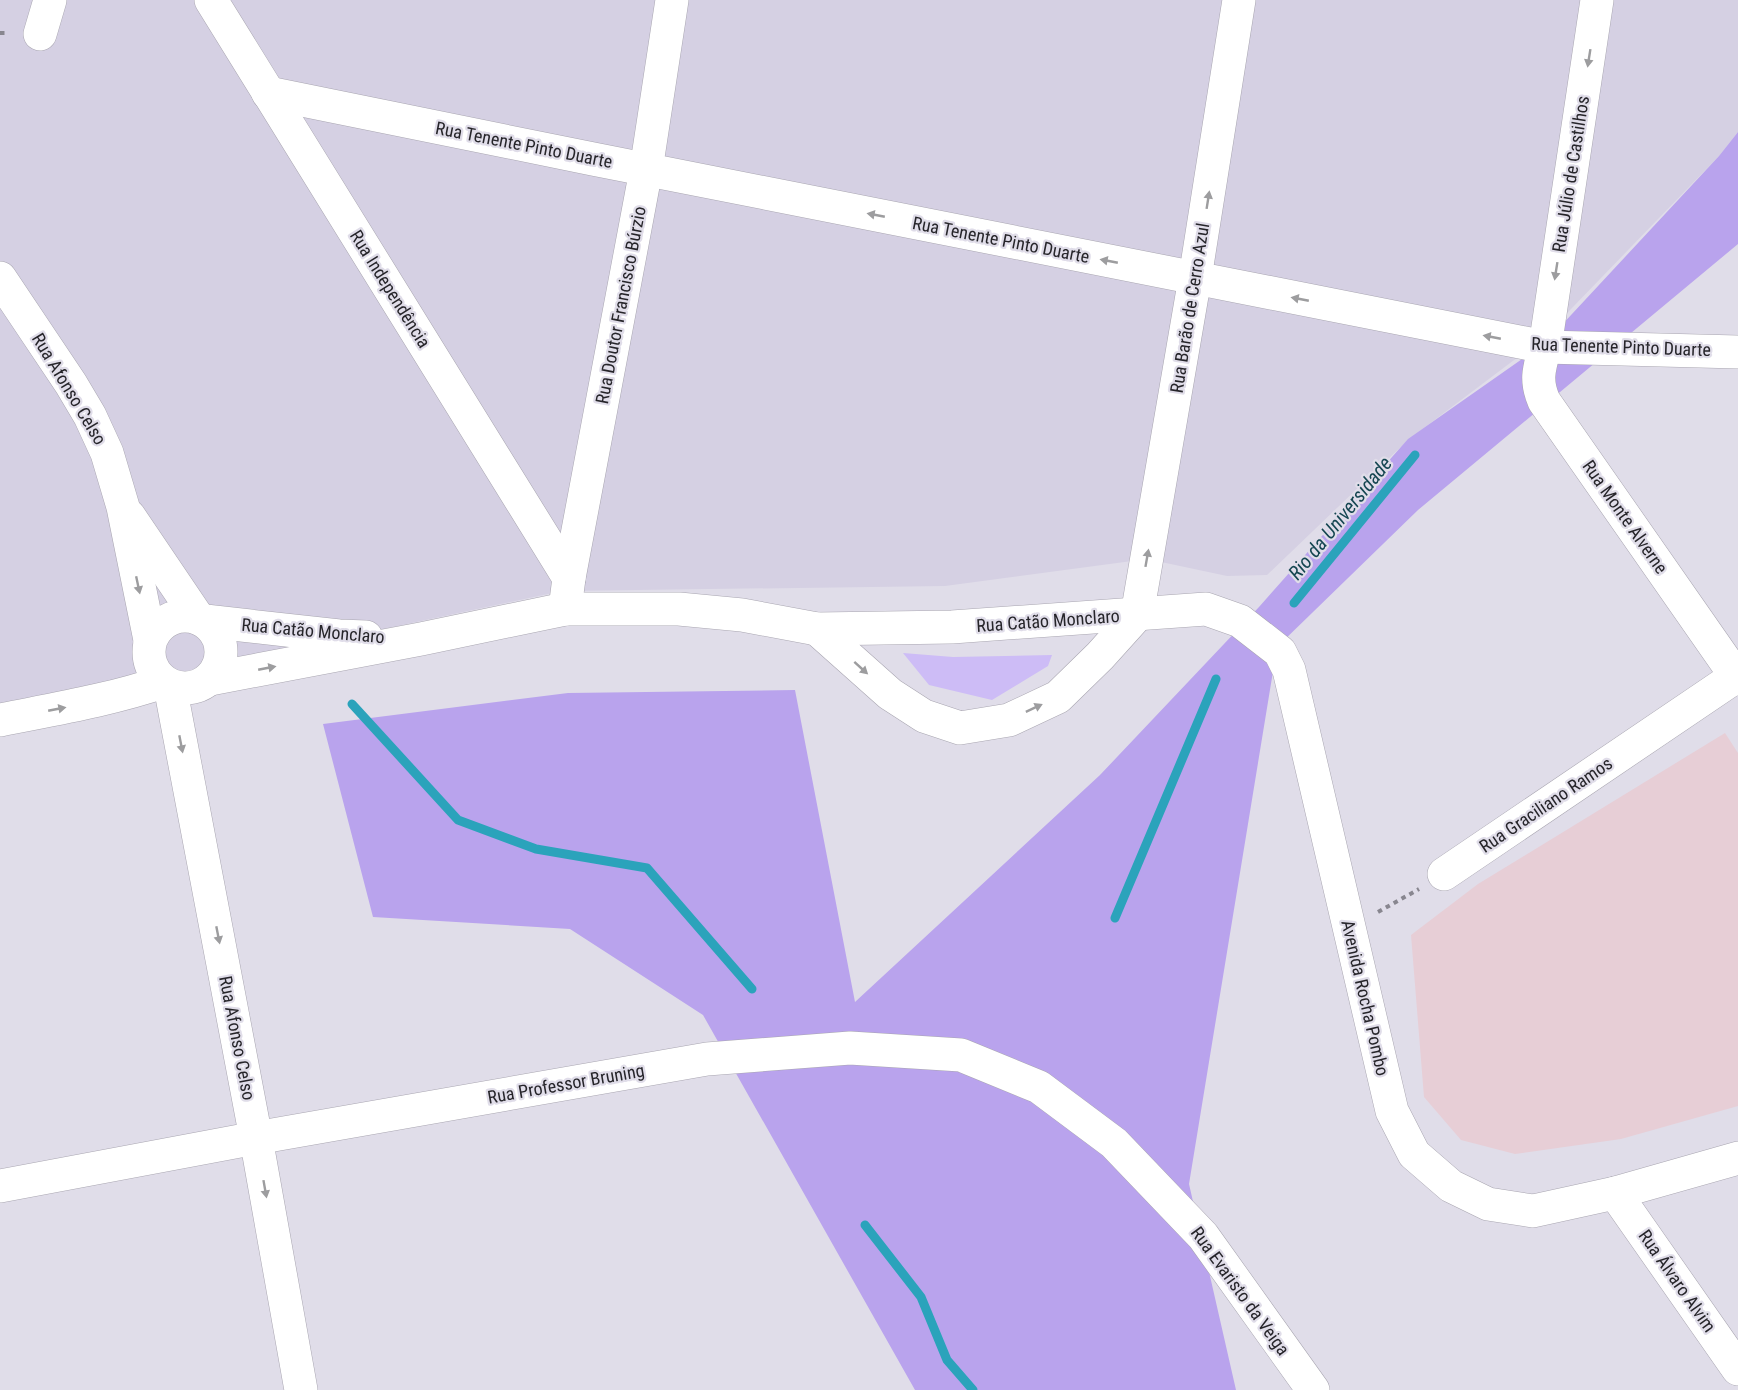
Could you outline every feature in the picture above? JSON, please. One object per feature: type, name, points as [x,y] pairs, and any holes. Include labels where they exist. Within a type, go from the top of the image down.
[{"type":"street","points":[[40,34],[50,0]]},
{"type":"street","name":"Rua Independência","points":[[211,0],[567,594]]},
{"type":"street","name":"Rua Doutor Francisco Búrzio","points":[[567,594],[646,170],[672,0]]},
{"type":"street","name":"Rua Barão de Cerro Azul","points":[[1137,615],[1195,278],[1239,0]]},
{"type":"street","name":"Rua Júlio de Castilhos","points":[[1545,347],[1597,0]]},
{"type":"street","name":"Rua Tenente Pinto Duarte","points":[[268,93],[1545,347],[1738,352]]},
{"type":"street","name":"Rua Afonso Celso","points":[[0,278],[71,384],[90,416],[107,453],[123,507],[150,640]]},
{"type":"street","name":"Rua Monte Alverne","points":[[1545,347],[1538,379],[1544,401],[1737,677]]},
{"type":"street","name":"Rua Afonso Celso","points":[[123,507],[201,619]]},
{"type":"street","name":"Rua Catão Monclaro","points":[[210,679],[422,639],[567,594],[742,615],[817,629],[952,627],[1137,615]]},
{"type":"street","name":"Avenida Rocha Pombo","points":[[1137,615],[1206,609],[1240,621],[1280,652],[1289,670],[1392,1111],[1414,1154],[1451,1186],[1488,1204],[1533,1211],[1615,1193],[1738,1158]]},
{"type":"street","points":[[183,615],[201,619],[216,633],[221,649],[219,665],[210,679],[198,687],[184,690],[166,684],[153,670],[148,655],[150,640],[157,627],[169,619],[183,615]]},
{"type":"street","name":"Rua Catão Monclaro","points":[[817,629],[890,694],[924,716],[960,728],[1009,720],[1058,697],[1100,656],[1137,615]]},
{"type":"street","name":"Rua Catão Monclaro","points":[[201,619],[339,636],[422,639]]},
{"type":"street","name":"Rua Graciliano Ramos","points":[[1444,874],[1737,677]]},
{"type":"street","points":[[0,720],[166,684]]},
{"type":"street","name":"Rua Afonso Celso","points":[[166,684],[256,1138],[301,1390]]},
{"type":"street","name":"Rua Professor Bruning","points":[[0,1186],[256,1138],[707,1059],[850,1048],[961,1055],[1039,1087],[1114,1143]]},
{"type":"street","name":"Rua Evaristo da Veiga","points":[[1114,1143],[1203,1236],[1313,1390]]},
{"type":"street","name":"Rua Álvaro Alvim","points":[[1615,1193],[1738,1369]]},
{"type":"path","points":[[1349,929],[1444,874]]},
{"type":"shaded area","points":[[0,0],[1738,0],[1738,132],[1719,156],[1542,339],[1408,440],[1267,575],[1227,576],[1147,559],[945,586],[562,591],[138,681],[0,705]]},
{"type":"shaded area","points":[[1738,132],[1738,244],[1418,510],[1277,647],[1189,1184],[1236,1390],[915,1390],[703,1015],[570,929],[373,917],[323,724],[568,693],[795,690],[855,1002],[1100,775],[1259,607],[1408,439],[1545,343],[1719,156]]},
{"type":"shaded area","points":[[903,653],[953,657],[1052,655],[1048,666],[992,700],[929,685]]},
{"type":"shaded area","points":[[1725,733],[1738,753],[1738,1106],[1621,1139],[1515,1154],[1461,1140],[1424,1097],[1411,935],[1478,884]]},
{"type":"waterway","name":"Rio da Universidade","points":[[1294,603],[1415,455]]},
{"type":"waterway","points":[[1115,918],[1216,679]]},
{"type":"waterway","points":[[352,704],[458,820],[536,849],[647,868],[752,989]]},
{"type":"waterway","points":[[865,1225],[921,1297],[947,1360],[973,1390]]}]
